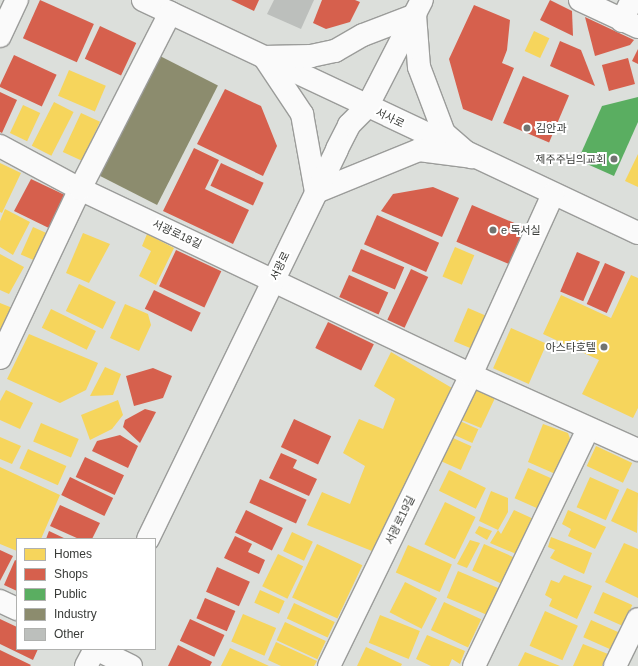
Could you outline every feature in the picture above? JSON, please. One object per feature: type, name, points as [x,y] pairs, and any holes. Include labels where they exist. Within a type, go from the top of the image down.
[{"type":"street","points":[[0,36],[17,0]]},
{"type":"street","name":"서사로","points":[[143,0],[472,157],[638,233]]},
{"type":"street","points":[[580,0],[630,24],[632,0]]},
{"type":"street","points":[[264,57],[311,56],[335,51],[418,7],[419,67],[442,127],[472,157]]},
{"type":"street","name":"서광로","points":[[148,538],[349,125],[367,107],[418,7]]},
{"type":"street","points":[[0,358],[80,189],[170,13]]},
{"type":"street","points":[[264,57],[302,114],[316,192],[419,150],[472,157]]},
{"type":"street","name":"서광로18길","points":[[0,146],[80,189],[274,280]]},
{"type":"street","name":"서광로19길","points":[[328,666],[471,375],[552,194]]},
{"type":"street","points":[[274,280],[471,375],[588,429],[636,443]]},
{"type":"street","points":[[474,666],[588,429]]},
{"type":"street","points":[[0,601],[16,609]]},
{"type":"street","points":[[615,666],[638,619]]},
{"type":"street","points":[[86,666],[94,650]]},
{"type":"street","points":[[97,650],[131,666]]},
{"type":"building: Homes","points":[[534,31],[549,38],[540,58],[525,51]]},
{"type":"building: Homes","points":[[69,70],[106,86],[95,111],[58,96]]},
{"type":"building: Homes","points":[[54,102],[74,112],[51,156],[32,146]]},
{"type":"building: Homes","points":[[23,105],[40,113],[27,141],[10,133]]},
{"type":"building: Homes","points":[[81,113],[100,122],[82,161],[63,152]]},
{"type":"building: Homes","points":[[638,154],[638,187],[625,181]]},
{"type":"building: Homes","points":[[0,163],[21,173],[2,213],[0,212]]},
{"type":"building: Homes","points":[[5,209],[30,222],[13,255],[0,247],[0,221]]},
{"type":"building: Homes","points":[[33,227],[53,236],[41,263],[21,254]]},
{"type":"building: Homes","points":[[83,233],[110,244],[89,283],[66,273]]},
{"type":"building: Homes","points":[[147,234],[174,248],[156,285],[139,276],[151,251],[142,246]]},
{"type":"building: Homes","points":[[455,247],[474,255],[462,285],[442,276]]},
{"type":"building: Homes","points":[[0,254],[24,267],[9,294],[0,290]]},
{"type":"building: Homes","name":"아스타호텔","points":[[631,275],[638,278],[638,408],[633,418],[582,394],[599,360],[543,334],[561,295],[611,318]]},
{"type":"building: Homes","points":[[79,284],[116,302],[103,329],[66,311]]},
{"type":"building: Homes","points":[[0,303],[15,309],[0,338]]},
{"type":"building: Homes","points":[[125,304],[148,314],[151,325],[139,351],[110,338]]},
{"type":"building: Homes","points":[[468,308],[492,318],[478,351],[454,341]]},
{"type":"building: Homes","points":[[51,309],[96,331],[87,350],[42,328]]},
{"type":"building: Homes","points":[[511,328],[547,344],[529,384],[493,368]]},
{"type":"building: Homes","points":[[29,334],[98,363],[86,390],[60,403],[7,379]]},
{"type":"building: Homes","points":[[391,352],[452,388],[372,551],[307,525],[322,492],[350,504],[365,466],[343,453],[359,419],[383,429],[395,399],[374,386]]},
{"type":"building: Homes","points":[[105,367],[121,374],[113,395],[90,396]]},
{"type":"building: Homes","points":[[477,388],[495,398],[481,428],[452,416]]},
{"type":"building: Homes","points":[[6,390],[33,403],[20,429],[0,420],[0,401]]},
{"type":"building: Homes","points":[[118,400],[123,415],[112,429],[90,440],[81,415]]},
{"type":"building: Homes","points":[[451,417],[478,429],[472,443],[445,431]]},
{"type":"building: Homes","points":[[41,423],[79,439],[71,457],[33,441]]},
{"type":"building: Homes","points":[[543,424],[568,433],[573,447],[560,476],[528,462]]},
{"type":"building: Homes","points":[[444,434],[471,446],[461,470],[433,458]]},
{"type":"building: Homes","points":[[0,437],[21,446],[12,464],[0,459]]},
{"type":"building: Homes","points":[[596,446],[632,463],[623,483],[587,466]]},
{"type":"building: Homes","points":[[28,449],[66,466],[58,485],[19,468]]},
{"type":"building: Homes","points":[[0,467],[60,495],[41,538],[16,538],[16,551],[0,544]]},
{"type":"building: Homes","points":[[528,468],[557,481],[544,511],[515,498]]},
{"type":"building: Homes","points":[[449,470],[486,488],[476,509],[439,491]]},
{"type":"building: Homes","points":[[590,477],[619,490],[606,520],[577,507]]},
{"type":"building: Homes","points":[[627,488],[638,493],[637,533],[611,521]]},
{"type":"building: Homes","points":[[491,491],[508,498],[508,512],[498,530],[479,521]]},
{"type":"building: Homes","points":[[445,502],[476,517],[455,559],[424,544]]},
{"type":"building: Homes","points":[[514,510],[538,521],[521,556],[490,543],[498,530],[501,534]]},
{"type":"building: Homes","points":[[568,510],[606,527],[595,549],[568,536],[571,529],[562,524]]},
{"type":"building: Homes","points":[[479,526],[492,531],[487,540],[475,533]]},
{"type":"building: Homes","points":[[292,532],[313,542],[304,561],[283,551]]},
{"type":"building: Homes","points":[[551,537],[592,553],[584,574],[550,558],[555,550],[548,547]]},
{"type":"building: Homes","points":[[470,540],[480,543],[467,568],[457,564]]},
{"type":"building: Homes","points":[[624,543],[638,549],[638,598],[605,582]]},
{"type":"building: Homes","points":[[317,544],[362,565],[337,619],[292,597]]},
{"type":"building: Homes","points":[[484,544],[517,559],[505,585],[472,570]]},
{"type":"building: Homes","points":[[408,545],[452,565],[440,592],[396,572]]},
{"type":"building: Homes","points":[[278,554],[303,566],[287,599],[262,586]]},
{"type":"building: Homes","points":[[458,571],[500,589],[489,616],[447,598]]},
{"type":"building: Homes","points":[[564,575],[592,586],[577,619],[549,606],[552,599],[545,595],[551,580],[559,583]]},
{"type":"building: Homes","points":[[405,582],[437,598],[422,629],[390,612]]},
{"type":"building: Homes","points":[[260,590],[285,601],[279,614],[254,603]]},
{"type":"building: Homes","points":[[603,592],[632,605],[623,626],[594,613]]},
{"type":"building: Homes","points":[[444,602],[481,619],[468,647],[431,630]]},
{"type":"building: Homes","points":[[294,603],[335,622],[328,637],[287,618]]},
{"type":"building: Homes","points":[[545,611],[578,626],[562,660],[530,646]]},
{"type":"building: Homes","points":[[243,614],[276,628],[264,656],[231,642]]},
{"type":"building: Homes","points":[[380,615],[420,631],[409,659],[369,643]]},
{"type":"building: Homes","points":[[591,620],[620,633],[613,650],[583,637]]},
{"type":"building: Homes","points":[[285,622],[326,641],[317,659],[277,640]]},
{"type":"building: Homes","points":[[427,635],[465,651],[460,664],[452,659],[449,666],[431,666],[416,659]]},
{"type":"building: Homes","points":[[276,642],[317,661],[314,666],[281,666],[268,660]]},
{"type":"building: Homes","points":[[583,644],[608,654],[602,666],[573,666]]},
{"type":"building: Homes","points":[[366,647],[402,664],[401,666],[357,666]]},
{"type":"building: Homes","points":[[230,648],[269,666],[221,666]]},
{"type":"building: Homes","points":[[525,652],[560,666],[518,666]]},
{"type":"building: Shops","points":[[40,0],[94,24],[77,62],[23,38]]},
{"type":"building: Shops","points":[[231,0],[259,0],[254,11]]},
{"type":"building: Shops","points":[[322,0],[355,0],[360,2],[350,22],[326,29],[313,23]]},
{"type":"building: Shops","points":[[550,0],[572,11],[573,36],[540,20]]},
{"type":"building: Shops","points":[[474,5],[510,20],[507,50],[502,63],[514,68],[492,121],[463,109],[449,59]]},
{"type":"building: Shops","points":[[585,17],[634,40],[630,45],[595,56]]},
{"type":"building: Shops","points":[[100,26],[136,43],[121,76],[85,59]]},
{"type":"building: Shops","points":[[560,41],[581,50],[595,86],[550,66]]},
{"type":"building: Shops","points":[[638,49],[638,64],[632,61]]},
{"type":"building: Shops","points":[[14,55],[57,75],[42,107],[0,87]]},
{"type":"building: Shops","points":[[628,58],[635,84],[609,91],[602,65]]},
{"type":"building: Shops","points":[[523,76],[569,96],[549,142],[503,123]]},
{"type":"building: Shops","points":[[225,89],[261,106],[277,146],[263,176],[197,144]]},
{"type":"building: Shops","points":[[0,92],[17,100],[2,133],[0,132]]},
{"type":"building: Shops","points":[[194,148],[219,160],[205,189],[249,210],[233,244],[163,211]]},
{"type":"building: Shops","points":[[221,163],[264,183],[253,206],[210,186]]},
{"type":"building: Shops","points":[[31,179],[67,196],[57,232],[14,211]]},
{"type":"building: Shops","points":[[433,187],[459,198],[442,237],[381,211],[393,194]]},
{"type":"building: Shops","points":[[472,205],[528,229],[513,266],[456,242]]},
{"type":"building: Shops","points":[[377,215],[439,243],[426,272],[364,244]]},
{"type":"building: Shops","points":[[361,249],[404,267],[395,289],[352,271]]},
{"type":"building: Shops","points":[[176,250],[221,271],[204,307],[159,286]]},
{"type":"building: Shops","points":[[577,252],[600,262],[583,301],[560,292]]},
{"type":"building: Shops","points":[[605,263],[625,272],[607,313],[587,304]]},
{"type":"building: Shops","points":[[411,269],[428,277],[405,328],[387,320]]},
{"type":"building: Shops","points":[[349,275],[388,292],[379,314],[339,297]]},
{"type":"building: Shops","points":[[154,290],[201,313],[192,332],[145,309]]},
{"type":"building: Shops","points":[[328,322],[374,344],[361,370],[315,348]]},
{"type":"building: Shops","points":[[153,368],[172,376],[163,398],[134,406],[126,376]]},
{"type":"building: Shops","points":[[145,409],[156,412],[140,443],[123,427],[125,420]]},
{"type":"building: Shops","points":[[294,419],[331,436],[318,464],[281,447]]},
{"type":"building: Shops","points":[[120,435],[138,446],[128,468],[92,451],[97,441]]},
{"type":"building: Shops","points":[[281,453],[297,460],[293,468],[317,479],[309,496],[269,478]]},
{"type":"building: Shops","points":[[85,457],[124,475],[115,495],[76,477]]},
{"type":"building: Shops","points":[[70,477],[113,498],[104,516],[61,495]]},
{"type":"building: Shops","points":[[260,479],[307,500],[296,523],[249,503]]},
{"type":"building: Shops","points":[[60,505],[100,523],[92,538],[77,538],[50,526]]},
{"type":"building: Shops","points":[[246,510],[283,528],[272,550],[235,532]]},
{"type":"building: Shops","points":[[49,531],[64,538],[46,538]]},
{"type":"building: Shops","points":[[235,536],[252,544],[248,552],[265,560],[259,574],[224,558]]},
{"type":"building: Shops","points":[[0,550],[13,556],[0,581]]},
{"type":"building: Shops","points":[[15,560],[16,591],[4,585]]},
{"type":"building: Shops","points":[[217,567],[250,582],[239,606],[206,592]]},
{"type":"building: Shops","points":[[205,598],[235,611],[227,631],[196,618]]},
{"type":"building: Shops","points":[[0,619],[16,627],[16,650],[38,650],[33,660],[0,644]]},
{"type":"building: Shops","points":[[190,619],[224,635],[214,657],[180,641]]},
{"type":"building: Shops","points":[[178,645],[212,662],[210,666],[168,666]]},
{"type":"building: Shops","points":[[0,650],[31,665],[0,666]]},
{"type":"building: Public","name":"제주주님의교회","points":[[638,97],[638,122],[614,176],[578,160],[602,106]]},
{"type":"building: Industry","points":[[160,56],[218,86],[157,205],[99,175]]},
{"type":"building: Other","points":[[274,0],[314,0],[301,29],[267,14]]},
{"type":"place","name":"김안과","points":[[527,128]]},
{"type":"place","name":"제주주님의교회","points":[[614,159]]},
{"type":"place","name":"e 독서실","points":[[493,230]]},
{"type":"place","name":"아스타호텔","points":[[604,347]]}]
